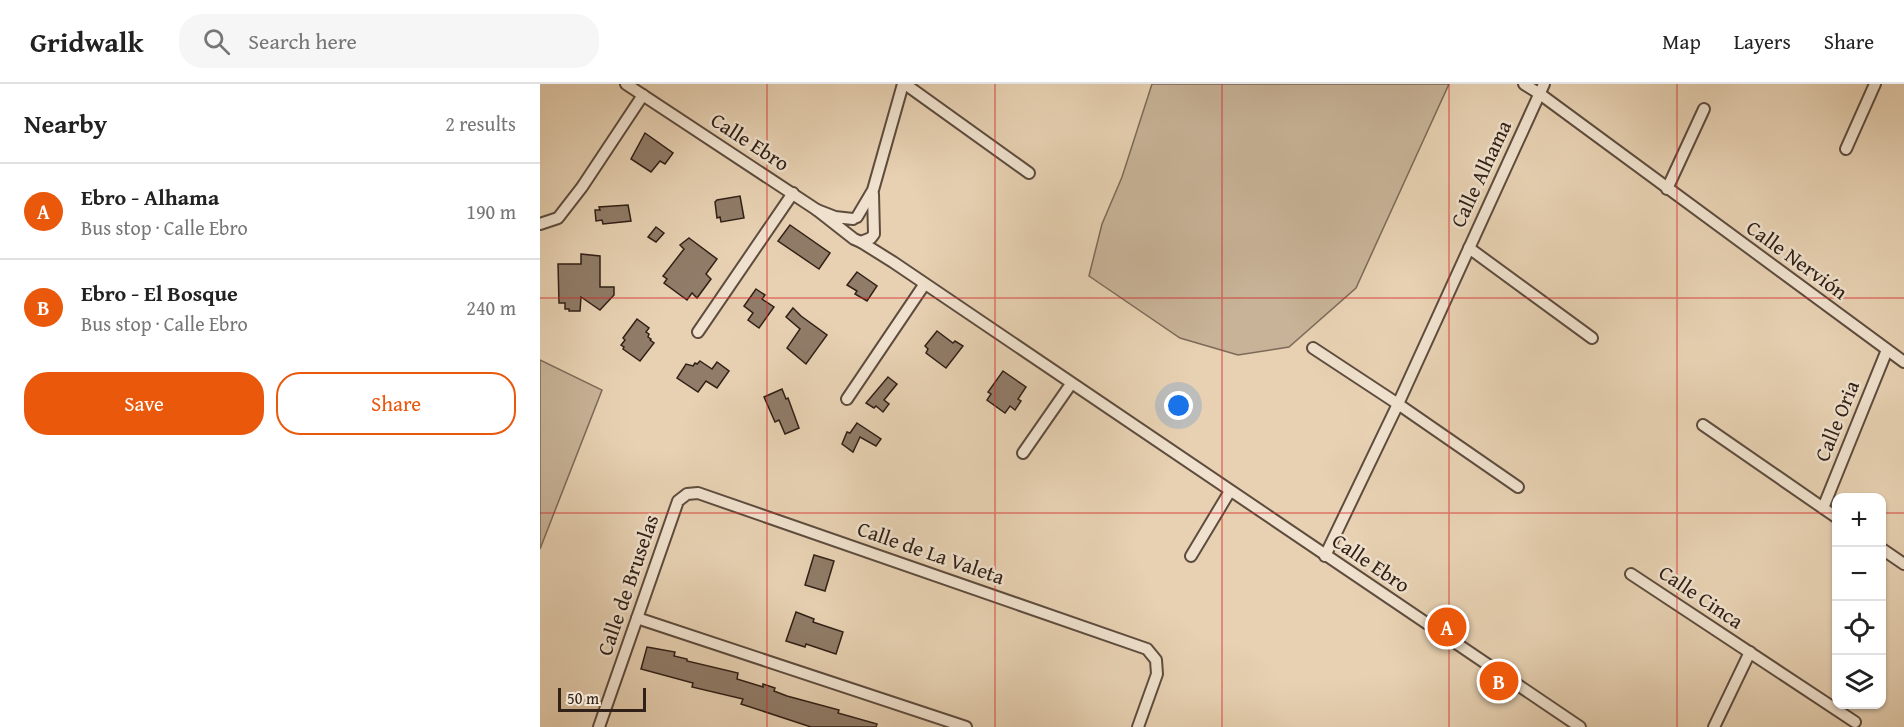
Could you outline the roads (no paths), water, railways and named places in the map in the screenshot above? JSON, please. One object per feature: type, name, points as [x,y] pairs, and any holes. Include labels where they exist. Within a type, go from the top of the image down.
[{"type":"street","name":"Calle Ebro","points":[[626,84],[793,193],[851,237]]},
{"type":"street","points":[[873,190],[874,229],[871,238],[861,242],[851,237],[848,227],[873,190],[904,84],[1029,173]]},
{"type":"street","name":"Calle Nervión","points":[[1524,84],[1542,89],[1667,189],[1904,362]]},
{"type":"street","points":[[1846,149],[1875,84]]},
{"type":"street","name":"Calle Alhama","points":[[1325,556],[1398,404],[1542,89]]},
{"type":"street","points":[[540,224],[558,218],[582,187],[643,95]]},
{"type":"street","points":[[1667,189],[1704,109]]},
{"type":"street","name":"Calle Ebro","points":[[698,332],[793,193]]},
{"type":"street","name":"Calle Ebro","points":[[817,210],[835,217],[855,218]]},
{"type":"street","points":[[855,218],[870,218],[874,229]]},
{"type":"street","name":"Calle Ebro","points":[[874,229],[879,247],[893,262]]},
{"type":"street","name":"Calle Ebro","points":[[861,242],[1580,727]]},
{"type":"street","name":"Calle Alhama","points":[[1468,248],[1592,338]]},
{"type":"street","points":[[847,399],[924,285]]},
{"type":"street","points":[[1313,348],[1518,487]]},
{"type":"street","name":"Calle Oria","points":[[1823,508],[1887,350]]},
{"type":"street","points":[[1023,453],[1071,384]]},
{"type":"street","points":[[1703,424],[1832,514]]},
{"type":"street","points":[[1191,556],[1230,491]]},
{"type":"street","name":"Calle de La Valeta","points":[[687,494],[698,493],[1148,649],[1156,660],[1157,674],[1138,727]]},
{"type":"street","name":"Calle de Bruselas","points":[[599,727],[678,501],[687,494]]},
{"type":"street","points":[[1886,552],[1904,564]]},
{"type":"street","name":"Calle Cinca","points":[[1631,574],[1855,722]]},
{"type":"street","points":[[637,618],[966,727]]},
{"type":"street","name":"Calle Cinca","points":[[1714,727],[1750,652]]},
{"type":"place","name":"Ebro - Alhama","points":[[1447,627]]},
{"type":"place","name":"Ebro - El Bosque","points":[[1499,681]]}]
